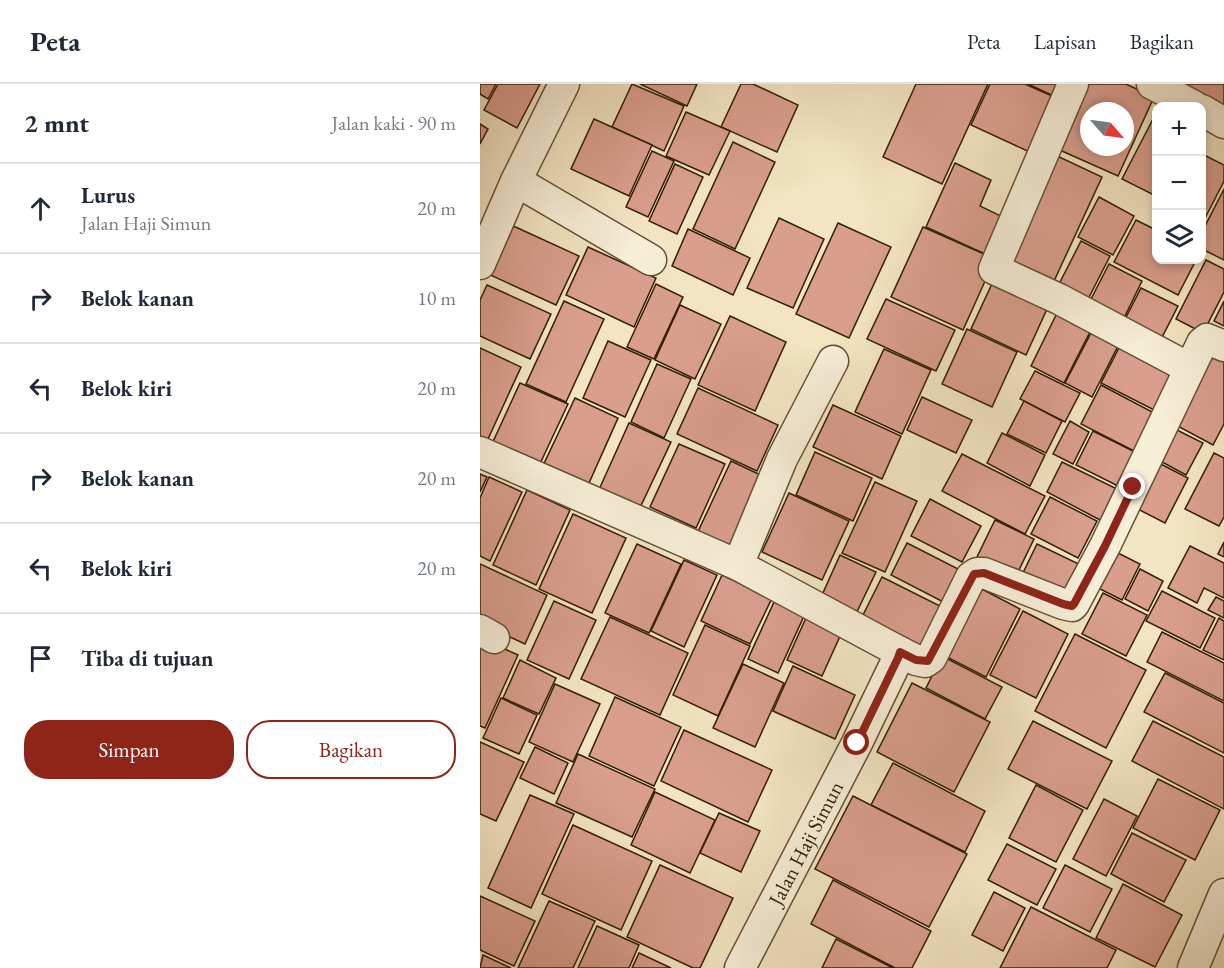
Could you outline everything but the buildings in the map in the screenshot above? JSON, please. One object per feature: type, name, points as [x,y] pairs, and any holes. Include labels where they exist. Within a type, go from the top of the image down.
[{"type":"street","points":[[480,264],[516,181],[564,84]]},
{"type":"street","points":[[1073,84],[994,269],[1059,299],[1189,368]]},
{"type":"street","points":[[1152,84],[1186,102]]},
{"type":"street","points":[[1206,113],[1224,123]]},
{"type":"street","points":[[516,181],[651,260]]},
{"type":"street","points":[[480,452],[738,565],[900,652],[916,660],[928,661],[971,577],[976,573],[984,573],[1063,604],[1072,606],[1074,604],[1105,546],[1202,343],[1207,339],[1224,346]]},
{"type":"street","points":[[738,565],[782,459],[833,362]]},
{"type":"street","name":"Jalan Haji Simun","points":[[740,968],[857,743],[900,652]]},
{"type":"street","points":[[1193,968],[1224,894]]},
{"type":"route","points":[[857,743],[900,652],[925,662],[931,658],[974,574],[981,572],[1072,606],[1105,546],[1133,487]]}]
